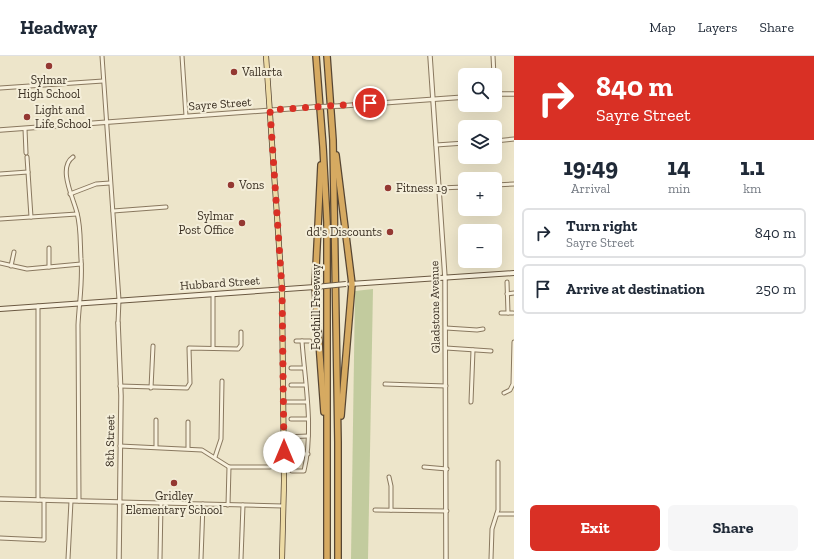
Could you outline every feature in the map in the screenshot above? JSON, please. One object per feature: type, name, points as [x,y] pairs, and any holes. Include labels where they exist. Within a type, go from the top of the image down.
[{"type":"highway","name":"Foothill Freeway","points":[[316,56],[327,222],[327,559]]},
{"type":"highway","name":"Foothill Freeway","points":[[327,56],[333,140],[338,442],[338,559]]},
{"type":"highway","points":[[333,140],[340,174],[352,284],[338,442]]},
{"type":"highway","points":[[323,147],[315,287],[328,461]]},
{"type":"main road","points":[[266,56],[282,289],[284,402],[284,506],[282,559]]},
{"type":"main road","name":"Hubbard Street","points":[[0,309],[514,273]]},
{"type":"street","points":[[102,56],[113,211],[118,323]]},
{"type":"street","points":[[182,56],[186,116]]},
{"type":"street","name":"Gladstone Avenue","points":[[430,56],[445,278],[447,469],[446,559]]},
{"type":"street","points":[[493,56],[494,68]]},
{"type":"street","points":[[0,88],[103,81]]},
{"type":"street","points":[[502,94],[514,94]]},
{"type":"street","name":"Sayre Street","points":[[0,130],[458,97]]},
{"type":"street","points":[[25,129],[31,217]]},
{"type":"street","points":[[502,140],[514,139]]},
{"type":"street","points":[[436,145],[458,143]]},
{"type":"street","points":[[73,157],[69,160],[66,166],[70,194],[77,214],[82,286],[79,304],[80,501]]},
{"type":"street","points":[[0,174],[28,172]]},
{"type":"street","points":[[70,194],[96,184],[110,183]]},
{"type":"street","points":[[502,185],[514,184]]},
{"type":"street","points":[[439,188],[458,187]]},
{"type":"street","points":[[113,211],[166,207]]},
{"type":"street","points":[[0,219],[77,214]]},
{"type":"street","points":[[49,248],[49,267]]},
{"type":"street","points":[[10,266],[14,252]]},
{"type":"street","points":[[0,263],[27,268],[81,264]]},
{"type":"street","points":[[507,282],[508,313]]},
{"type":"street","points":[[507,294],[514,293]]},
{"type":"street","points":[[213,294],[213,348]]},
{"type":"street","points":[[38,306],[38,500]]},
{"type":"street","points":[[501,313],[513,313]]},
{"type":"street","name":"8th Street","points":[[118,323],[120,386],[119,559]]},
{"type":"street","points":[[446,328],[483,329]]},
{"type":"street","points":[[120,386],[187,388],[190,383],[189,348],[238,349],[241,345],[241,332]]},
{"type":"street","points":[[296,341],[310,341]]},
{"type":"street","points":[[292,471],[304,471],[308,454],[308,419],[302,341]]},
{"type":"street","points":[[504,393],[510,390],[513,384],[514,342]]},
{"type":"street","points":[[151,388],[153,346]]},
{"type":"street","points":[[446,348],[491,351]]},
{"type":"street","points":[[471,402],[472,350]]},
{"type":"street","points":[[291,368],[304,368]]},
{"type":"street","points":[[215,457],[221,440],[222,381]]},
{"type":"street","points":[[385,384],[446,386]]},
{"type":"street","points":[[291,385],[305,385]]},
{"type":"street","points":[[284,402],[307,402]]},
{"type":"street","points":[[291,419],[308,419]]},
{"type":"street","points":[[156,420],[156,447]]},
{"type":"street","points":[[188,422],[188,448]]},
{"type":"street","points":[[284,437],[308,436]]},
{"type":"street","points":[[120,446],[188,448],[202,450],[229,467],[270,468]]},
{"type":"street","points":[[292,454],[308,454]]},
{"type":"street","points":[[491,559],[492,529],[497,514],[498,462]]},
{"type":"street","points":[[228,505],[229,467]]},
{"type":"street","points":[[424,467],[447,469]]},
{"type":"street","points":[[389,477],[392,510]]},
{"type":"street","points":[[0,499],[284,506]]},
{"type":"street","points":[[0,538],[44,540],[44,500]]},
{"type":"street","points":[[68,559],[71,501]]},
{"type":"street","points":[[160,559],[161,503]]},
{"type":"street","points":[[201,559],[203,504]]},
{"type":"street","points":[[241,559],[242,505]]},
{"type":"street","points":[[375,510],[447,511]]},
{"type":"street","points":[[497,514],[514,514]]},
{"type":"green space","points":[[373,289],[368,559],[351,559],[355,291]]},
{"type":"place","name":"Sylmar High School","points":[[49,66]]},
{"type":"place","name":"Vallarta","points":[[234,72]]},
{"type":"place","name":"Light and Life School","points":[[27,117]]},
{"type":"place","name":"Vons","points":[[231,185]]},
{"type":"place","name":"Fitness 19","points":[[388,188]]},
{"type":"place","name":"Sylmar Post Office","points":[[242,223]]},
{"type":"place","name":"dd's Discounts","points":[[390,232]]},
{"type":"place","name":"Gridley Elementary School","points":[[174,483]]},
{"type":"route","points":[[284,452],[282,289],[270,110],[370,103]]}]
